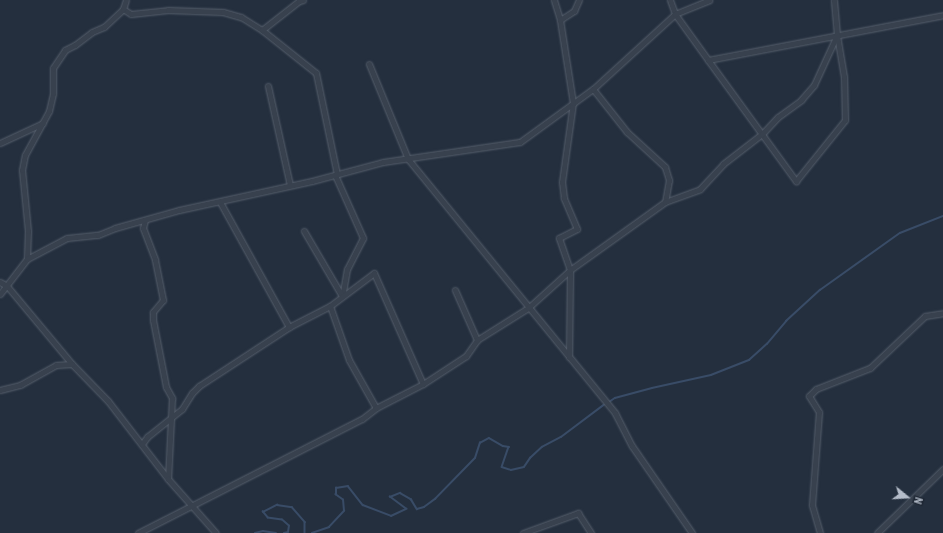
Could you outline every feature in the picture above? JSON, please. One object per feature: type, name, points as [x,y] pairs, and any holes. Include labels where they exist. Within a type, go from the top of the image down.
[{"type":"street","points":[[27,259],[28,231],[22,170],[25,155],[49,111],[53,93],[53,68],[65,50],[75,45],[92,32],[104,27],[123,10],[126,0]]},
{"type":"street","points":[[262,30],[299,1],[303,0]]},
{"type":"street","points":[[554,0],[560,20],[573,103],[562,182],[564,198],[577,229],[559,238],[570,270],[569,357]]},
{"type":"street","points":[[560,20],[574,11],[579,0]]},
{"type":"street","points":[[670,0],[675,14],[796,181],[845,120],[844,77],[836,35],[834,0]]},
{"type":"street","points":[[0,294],[27,259],[67,238],[98,235],[115,228],[179,210],[336,175],[383,162],[520,142],[593,89],[675,14],[710,0]]},
{"type":"street","points":[[123,10],[131,14],[168,10],[223,12],[241,17],[262,30],[316,73],[336,175],[363,238],[347,269],[342,296]]},
{"type":"street","points":[[708,60],[943,15]]},
{"type":"street","points":[[138,533],[362,419],[376,408],[423,384],[466,356],[477,340],[528,308],[570,270],[665,202],[700,189],[723,164],[762,134],[778,117],[801,100],[814,84],[836,35]]},
{"type":"street","points":[[369,64],[408,159],[615,413],[632,446],[692,533]]},
{"type":"street","points":[[268,86],[290,185]]},
{"type":"street","points":[[593,89],[627,132],[665,167],[669,180],[665,202]]},
{"type":"street","points":[[0,143],[44,122]]},
{"type":"street","points":[[220,202],[288,327]]},
{"type":"street","points":[[145,220],[144,228],[155,260],[163,300],[153,312],[166,386],[172,398],[168,479]]},
{"type":"street","points":[[304,231],[342,296]]},
{"type":"street","points":[[142,444],[147,437],[182,409],[192,393],[199,386],[288,327],[330,306],[374,273],[423,384]]},
{"type":"street","points":[[0,282],[7,286],[72,364],[108,401],[168,479],[216,533]]},
{"type":"street","points":[[454,290],[477,340]]},
{"type":"street","points":[[330,306],[349,360],[376,408]]},
{"type":"street","points":[[820,533],[812,505],[819,412],[809,396],[816,389],[870,368],[925,316],[943,313]]},
{"type":"street","points":[[0,390],[20,385],[56,365],[72,364]]},
{"type":"street","points":[[877,533],[943,469]]},
{"type":"street","points":[[523,533],[578,513],[591,533]]},
{"type":"waterway","points":[[609,402],[615,398],[652,388],[711,375],[749,360],[767,344],[786,321],[820,290],[900,233],[943,216]]},
{"type":"waterway","points":[[312,533],[329,527],[344,511],[343,500],[336,495],[336,488],[348,486],[363,505],[391,516],[406,509],[390,497],[400,493],[411,499],[417,509],[424,507],[435,499],[475,458],[480,443],[489,438],[503,446],[509,447],[502,467],[511,470],[524,467],[530,458],[542,447],[561,437],[605,404]]},
{"type":"waterway","points":[[284,533],[288,532],[289,526],[282,520],[268,518],[263,512],[277,505],[292,507],[305,522],[305,533]]},
{"type":"waterway","points":[[255,533],[263,531],[276,533]]}]
